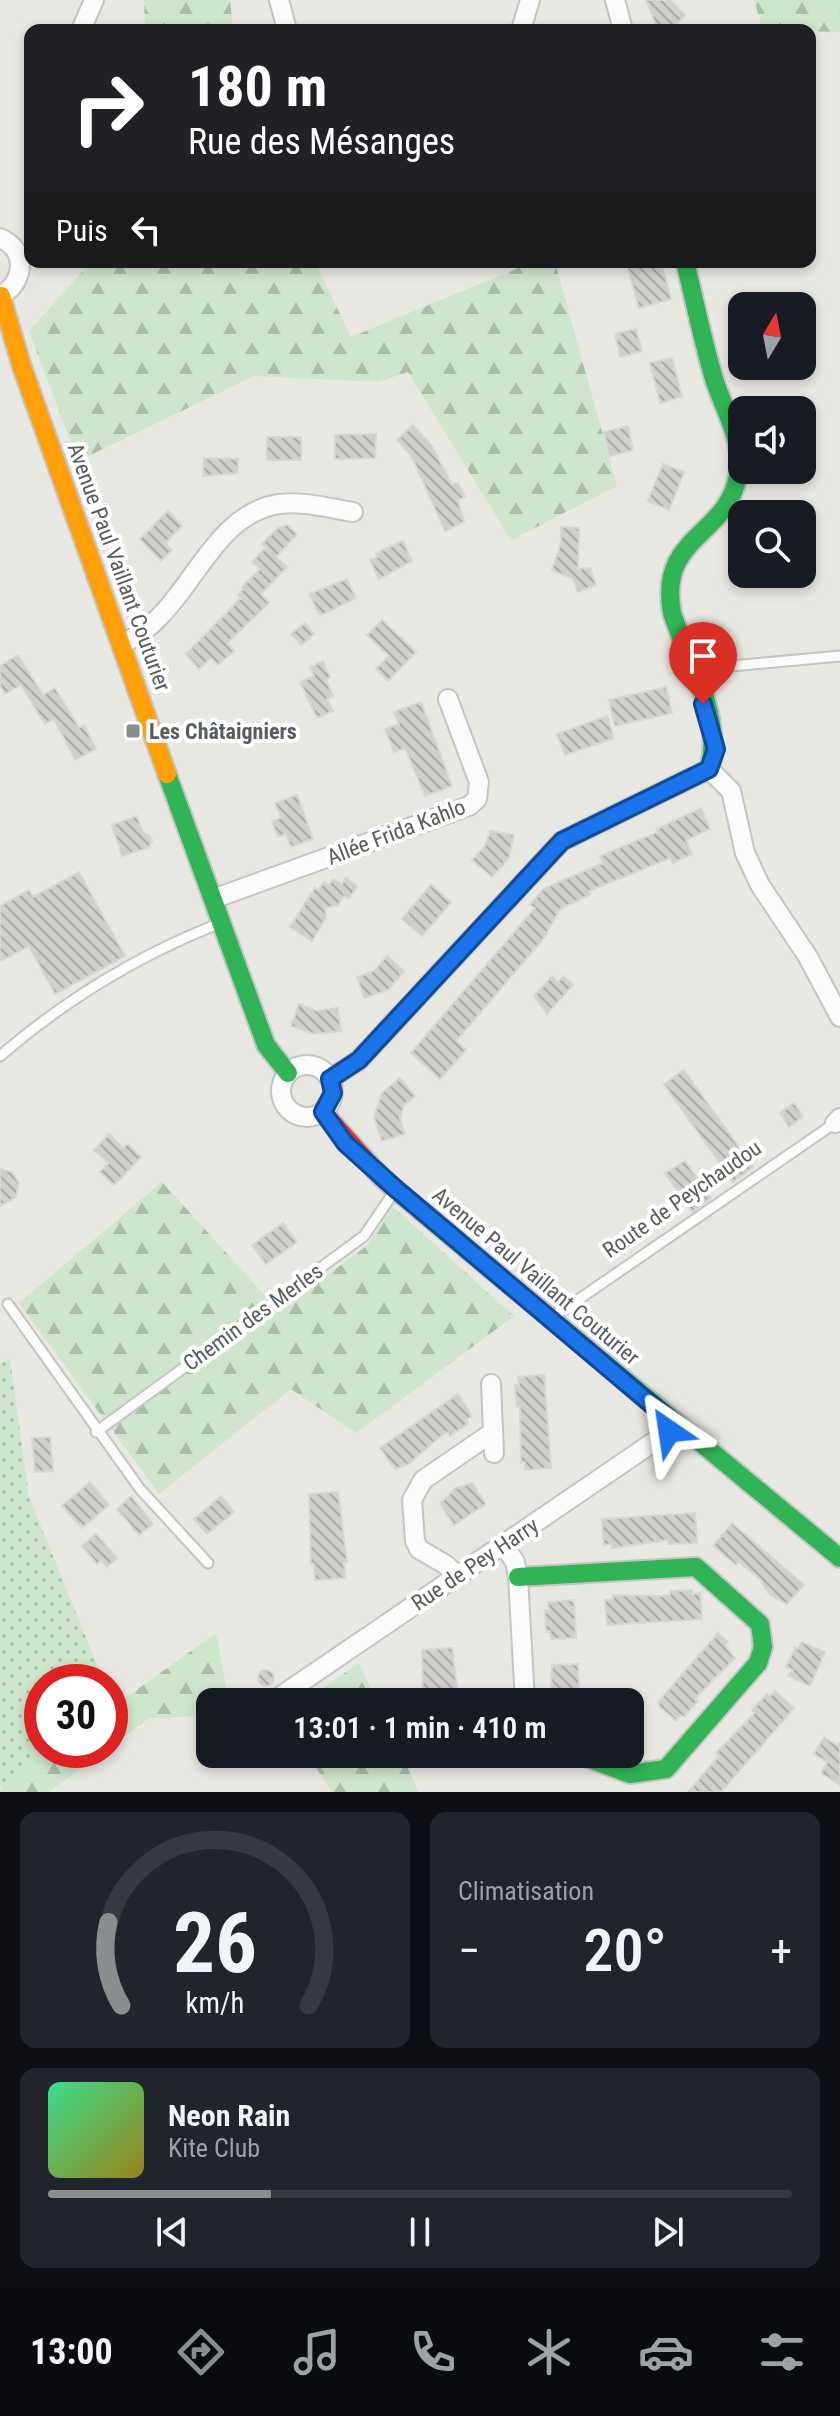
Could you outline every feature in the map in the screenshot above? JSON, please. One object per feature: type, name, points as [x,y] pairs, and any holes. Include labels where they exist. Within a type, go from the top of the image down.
[{"type":"street","points":[[84,24],[94,0]]},
{"type":"street","points":[[279,0],[285,24]]},
{"type":"street","points":[[523,24],[530,0]]},
{"type":"street","points":[[615,0],[621,24]]},
{"type":"street","points":[[0,296],[16,284],[20,275],[21,265],[7,242]]},
{"type":"street","points":[[330,1079],[359,1060],[562,841],[709,769],[715,759],[714,734],[672,614],[668,580],[678,556],[728,504],[741,464],[740,451],[715,381],[687,268]]},
{"type":"street","name":"Avenue Paul Vaillant Couturier","points":[[0,296],[22,367],[266,1045],[288,1073]]},
{"type":"street","points":[[122,644],[145,634],[161,620],[232,526],[249,513],[280,504],[353,512]]},
{"type":"street","name":"Allée Frida Kahlo","points":[[213,899],[469,806],[477,799],[479,782],[448,699]]},
{"type":"street","points":[[709,769],[731,791],[745,853],[760,885],[808,957],[840,1017]]},
{"type":"street","points":[[307,1065],[321,1068],[330,1079],[333,1093],[323,1112],[307,1117],[291,1112],[281,1097],[283,1080],[288,1073],[307,1065]]},
{"type":"street","name":"Avenue Paul Vaillant Couturier","points":[[323,1112],[345,1143],[396,1189],[677,1426],[840,1558]]},
{"type":"street","points":[[491,1384],[494,1453]]},
{"type":"street","name":"Rue de Pey Harry","points":[[293,1688],[677,1426]]},
{"type":"street","points":[[458,1576],[419,1549],[415,1541],[412,1500],[423,1480],[493,1432]]},
{"type":"street","points":[[503,1544],[515,1562],[518,1577],[524,1688]]},
{"type":"street","points":[[518,1577],[696,1567],[760,1624],[763,1647],[758,1663],[666,1769],[630,1774],[614,1768]]},
{"type":"lane","points":[[693,674],[720,667],[840,656]]},
{"type":"lane","points":[[0,1056],[46,1017],[176,940],[221,922]]},
{"type":"lane","name":"Route de Peychaudou","points":[[551,1319],[838,1120]]},
{"type":"lane","name":"Chemin des Merles","points":[[96,1432],[364,1236],[396,1189]]},
{"type":"lane","points":[[8,1304],[96,1432],[140,1489],[208,1563]]},
{"type":"green space","points":[[144,0],[230,0],[232,24],[145,24]]},
{"type":"green space","points":[[754,0],[840,0],[840,32],[816,31],[816,24],[761,24]]},
{"type":"green space","points":[[86,268],[318,268],[351,337],[518,268],[557,268],[617,486],[511,540],[408,372],[379,382],[254,376],[78,461],[29,331]]},
{"type":"green space","points":[[162,1182],[279,1311],[368,1245],[392,1206],[514,1316],[356,1433],[291,1389],[159,1494],[19,1303]]},
{"type":"green space","points":[[10,1359],[29,1497],[97,1664],[24,1664],[26,1768],[0,1787],[0,1363]]},
{"type":"green space","points":[[216,1633],[226,1688],[196,1688],[196,1716],[149,1718],[128,1734],[128,1696]]},
{"type":"green space","points":[[359,1663],[371,1688],[323,1688]]},
{"type":"green space","points":[[24,1768],[82,1768],[49,1792],[0,1792],[5,1781]]},
{"type":"green space","points":[[316,1768],[408,1768],[419,1792],[332,1792]]},
{"type":"building","points":[[646,0],[670,0],[685,15],[677,24],[656,24]]},
{"type":"building","points":[[628,268],[663,268],[671,299],[639,308]]},
{"type":"building","points":[[636,329],[642,351],[620,357],[615,334]]},
{"type":"building","points":[[672,358],[682,397],[660,403],[650,363]]},
{"type":"building","points":[[413,425],[432,446],[452,485],[458,483],[465,497],[458,500],[464,522],[445,531],[411,455],[397,440]]},
{"type":"building","points":[[628,426],[633,450],[610,456],[604,432]]},
{"type":"building","points":[[376,434],[375,458],[335,459],[335,435]]},
{"type":"building","points":[[267,437],[301,437],[301,460],[267,460]]},
{"type":"building","points":[[204,458],[238,459],[238,473],[203,476]]},
{"type":"building","points":[[663,464],[684,472],[669,510],[648,501]]},
{"type":"building","points":[[168,511],[182,526],[170,537],[166,544],[172,550],[161,561],[140,539]]},
{"type":"building","points":[[287,525],[297,534],[276,557],[287,567],[261,594],[269,603],[227,643],[234,651],[218,665],[211,658],[199,669],[186,654],[241,598],[238,595],[244,589],[242,587],[260,569],[252,562],[266,547],[262,544],[278,528]]},
{"type":"building","points":[[561,527],[579,528],[578,569],[590,568],[596,585],[578,592],[573,579],[552,570],[561,543]]},
{"type":"building","points":[[403,541],[412,561],[379,579],[370,560],[378,557],[376,553]]},
{"type":"building","points":[[347,579],[356,598],[320,616],[309,594]]},
{"type":"building","points":[[382,620],[416,652],[388,681],[376,669],[389,656],[367,635]]},
{"type":"building","points":[[305,623],[314,634],[301,645],[291,634]]},
{"type":"building","points":[[18,655],[43,695],[55,688],[79,728],[84,725],[96,749],[75,760],[54,719],[45,724],[21,685],[5,694],[0,685],[0,666]]},
{"type":"building","points":[[323,661],[330,677],[326,680],[333,696],[327,699],[333,711],[317,718],[300,682],[314,676],[310,667]]},
{"type":"building","points":[[666,687],[672,713],[615,726],[609,700]]},
{"type":"building","points":[[421,702],[452,786],[425,796],[405,748],[394,752],[385,729],[399,724],[394,712]]},
{"type":"building","points":[[607,716],[614,738],[565,755],[557,734]]},
{"type":"building","points":[[297,795],[313,839],[291,847],[286,834],[278,837],[272,821],[281,818],[275,803]]},
{"type":"building","points":[[701,808],[710,829],[686,840],[692,854],[673,863],[670,858],[589,891],[591,894],[560,909],[544,938],[456,1041],[466,1050],[440,1079],[411,1053],[535,908],[530,905],[543,889],[603,863],[600,856],[658,832],[657,829]]},
{"type":"building","points":[[137,816],[143,833],[150,836],[152,842],[148,848],[122,856],[112,825]]},
{"type":"building","points":[[490,831],[514,835],[509,858],[492,877],[472,860],[485,846]]},
{"type":"building","points":[[79,872],[125,956],[55,994],[29,946],[0,961],[0,906],[29,890],[33,897]]},
{"type":"building","points":[[346,878],[357,886],[349,899],[344,896],[338,905],[325,908],[326,918],[312,941],[290,927],[315,888],[318,890],[324,882],[329,885],[333,879],[342,884]]},
{"type":"building","points":[[431,885],[451,902],[422,936],[402,919]]},
{"type":"building","points":[[387,956],[404,971],[388,990],[364,998],[357,977],[374,971]]},
{"type":"building","points":[[552,976],[558,982],[563,976],[573,985],[547,1014],[534,996]]},
{"type":"building","points":[[299,1004],[317,1011],[338,1008],[341,1031],[314,1034],[291,1026]]},
{"type":"building","points":[[684,1070],[753,1167],[733,1182],[664,1084]]},
{"type":"building","points":[[400,1078],[415,1096],[404,1105],[400,1119],[405,1134],[382,1141],[374,1117],[382,1093]]},
{"type":"building","points":[[794,1103],[803,1117],[789,1127],[780,1113]]},
{"type":"building","points":[[109,1134],[123,1148],[128,1144],[141,1157],[114,1185],[100,1172],[109,1163],[94,1150]]},
{"type":"building","points":[[685,1161],[711,1198],[692,1212],[665,1173]]},
{"type":"building","points":[[0,1169],[12,1172],[19,1183],[16,1197],[0,1206]]},
{"type":"building","points":[[283,1223],[297,1242],[266,1264],[252,1245]]},
{"type":"building","points":[[544,1375],[551,1468],[525,1470],[525,1462],[521,1463],[520,1406],[517,1407],[515,1385],[519,1385],[518,1377]]},
{"type":"building","points":[[458,1394],[472,1416],[466,1420],[468,1423],[450,1436],[448,1432],[441,1436],[407,1465],[395,1469],[380,1448]]},
{"type":"building","points":[[50,1437],[53,1471],[35,1472],[32,1438]]},
{"type":"building","points":[[90,1482],[109,1505],[82,1528],[62,1506]]},
{"type":"building","points":[[472,1483],[486,1504],[454,1525],[440,1504],[456,1488]]},
{"type":"building","points":[[338,1492],[347,1562],[344,1562],[345,1578],[315,1580],[314,1564],[311,1564],[309,1494]]},
{"type":"building","points":[[131,1496],[153,1524],[139,1535],[117,1509]]},
{"type":"building","points":[[221,1496],[234,1512],[207,1534],[194,1519]]},
{"type":"building","points":[[695,1513],[697,1543],[668,1544],[668,1540],[612,1548],[612,1544],[604,1545],[602,1519]]},
{"type":"building","points":[[732,1523],[804,1585],[787,1604],[769,1594],[760,1579],[739,1562],[736,1565],[713,1546]]},
{"type":"building","points":[[96,1534],[117,1558],[107,1567],[101,1560],[97,1564],[82,1546]]},
{"type":"building","points":[[692,1590],[692,1594],[700,1593],[702,1619],[607,1625],[605,1600],[613,1599],[613,1595],[662,1596],[670,1595],[670,1591]]},
{"type":"building","points":[[574,1600],[576,1638],[551,1639],[550,1631],[546,1632],[545,1610],[549,1610],[548,1602]]},
{"type":"building","points":[[718,1633],[728,1642],[725,1646],[735,1658],[695,1698],[698,1701],[684,1717],[681,1715],[676,1721],[659,1706],[659,1701]]},
{"type":"building","points":[[802,1642],[825,1652],[810,1686],[788,1676],[793,1670],[786,1667],[795,1648],[798,1649]]},
{"type":"building","points":[[452,1648],[457,1688],[423,1688],[422,1650]]},
{"type":"building","points":[[578,1664],[579,1688],[551,1688],[552,1665]]},
{"type":"building","points":[[266,1670],[274,1678],[266,1686],[258,1678]]},
{"type":"building","points":[[775,1691],[794,1708],[721,1792],[688,1792],[719,1756],[716,1753],[755,1713],[752,1710],[767,1694],[770,1696]]},
{"type":"building","points":[[824,1737],[838,1746],[840,1742],[840,1785],[821,1773],[827,1762],[814,1754]]},
{"type":"traffic: fast","points":[[686,268],[715,382],[739,452],[738,476],[731,496],[721,513],[684,552],[675,567],[670,587],[672,613],[708,709],[712,729],[709,769]]},
{"type":"traffic: fast","points":[[167,774],[266,1045],[288,1073]]},
{"type":"traffic: fast","points":[[491,1269],[840,1558]]},
{"type":"traffic: fast","points":[[518,1577],[696,1567],[760,1624],[763,1647],[758,1663],[666,1769],[630,1774],[614,1768]]},
{"type":"traffic: slow","points":[[1,296],[22,367],[167,774]]},
{"type":"traffic: jam","points":[[323,1112],[383,1179],[491,1269]]},
{"type":"place","name":"Les Châtaigniers","points":[[133,731]]},
{"type":"route","points":[[669,1431],[677,1426],[396,1189],[345,1143],[323,1112],[332,1100],[330,1079],[359,1060],[562,841],[709,769],[716,749],[703,704]]}]
